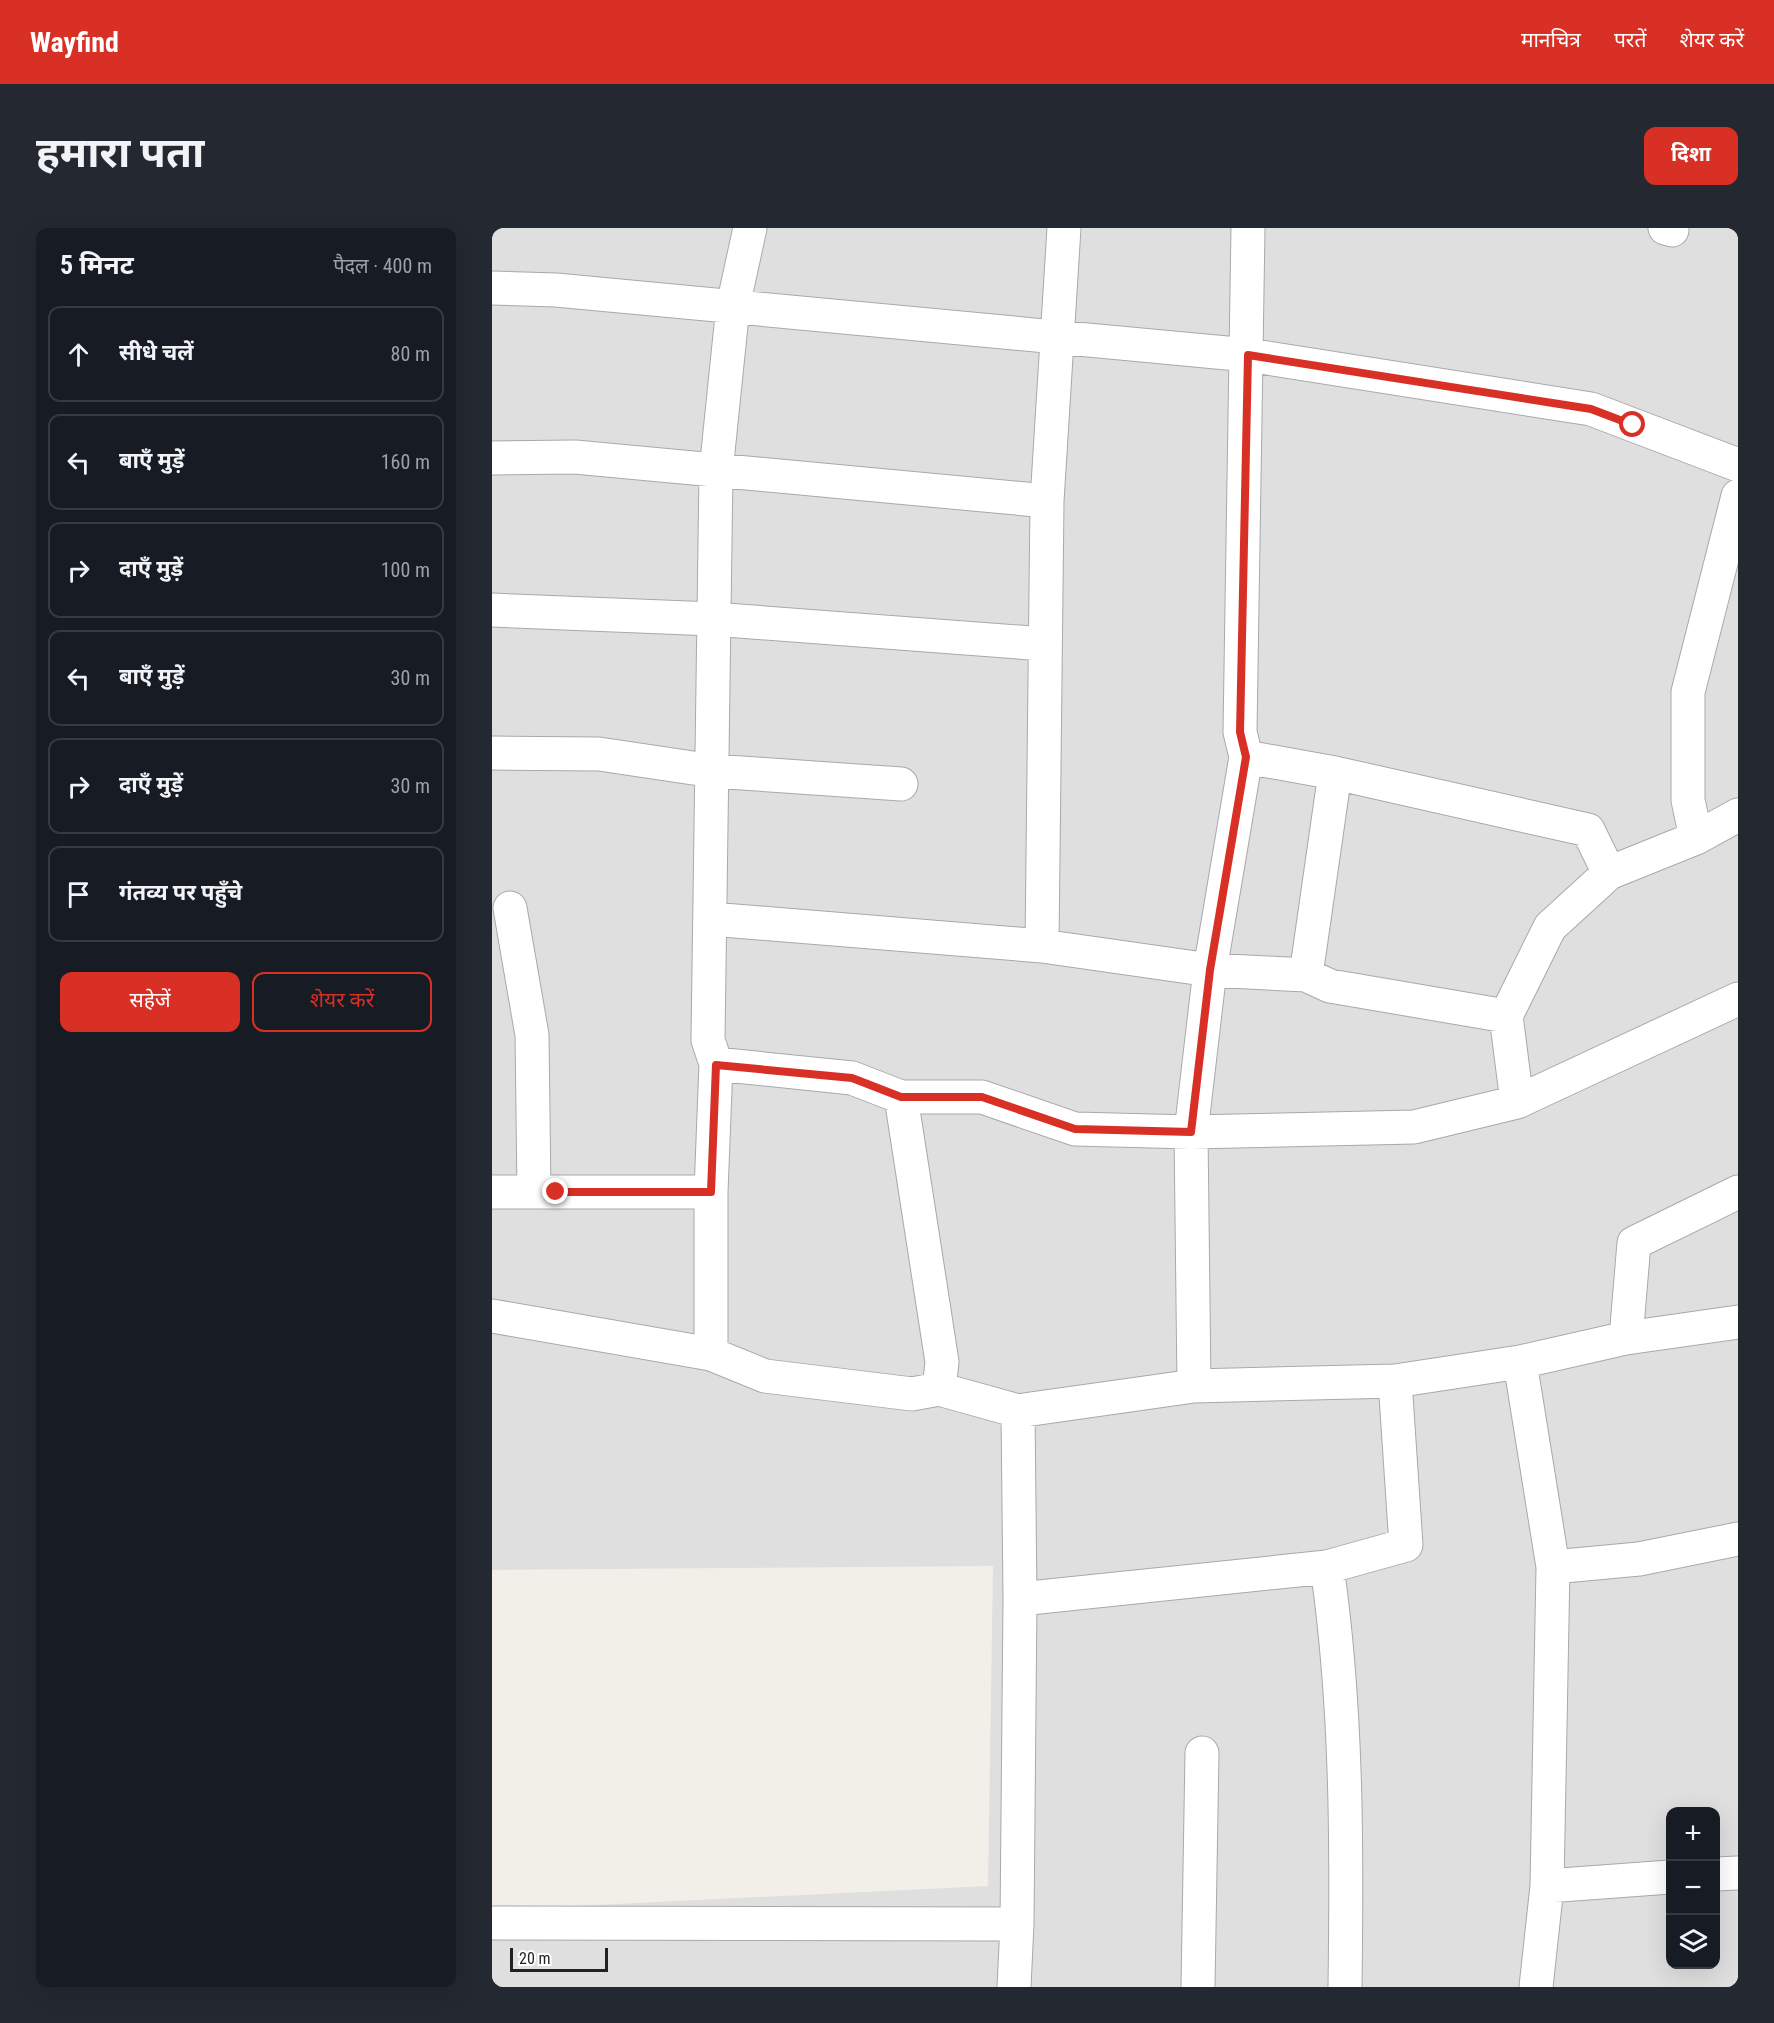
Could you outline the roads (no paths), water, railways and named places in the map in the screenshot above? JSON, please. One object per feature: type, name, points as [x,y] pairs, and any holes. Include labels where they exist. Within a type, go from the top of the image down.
[{"type":"street","points":[[711,1354],[711,1192],[716,1065],[708,1040],[716,471],[732,306],[750,228]]},
{"type":"street","points":[[1042,946],[1047,501],[1064,228]]},
{"type":"street","points":[[1194,1386],[1191,1132],[1210,970],[1246,757],[1240,732],[1248,355],[1248,228]]},
{"type":"street","points":[[492,288],[556,290],[1058,339],[1248,355],[1591,409],[1738,465]]},
{"type":"street","points":[[492,458],[574,457],[1047,501]]},
{"type":"street","points":[[1696,838],[1688,800],[1688,692],[1738,496]]},
{"type":"street","points":[[492,610],[713,620],[1044,644]]},
{"type":"street","points":[[492,753],[599,754],[713,771],[901,784]]},
{"type":"street","points":[[1246,757],[1335,773],[1588,830],[1609,873]]},
{"type":"street","points":[[1306,975],[1335,773]]},
{"type":"street","points":[[1517,1102],[1506,1016],[1550,927],[1609,873],[1696,838],[1738,815]]},
{"type":"street","points":[[510,908],[531,1035],[534,1192]]},
{"type":"street","points":[[711,919],[1042,946],[1210,970],[1306,975],[1330,986],[1506,1016]]},
{"type":"street","points":[[716,1065],[852,1078],[901,1097],[982,1097],[1075,1129],[1191,1132],[1414,1127],[1517,1102],[1738,999]]},
{"type":"street","points":[[901,1097],[942,1362],[939,1389]]},
{"type":"street","points":[[492,1192],[711,1192]]},
{"type":"street","points":[[1626,1338],[1634,1243],[1738,1192]]},
{"type":"street","points":[[492,1316],[711,1354],[765,1376],[912,1395],[939,1389],[1018,1411],[1194,1386],[1395,1381],[1520,1362],[1626,1338],[1738,1322]]},
{"type":"street","points":[[1520,1362],[1553,1567],[1547,1886],[1536,1987]]},
{"type":"street","points":[[1020,1599],[1327,1567],[1406,1545],[1395,1381]]},
{"type":"street","points":[[1014,1987],[1017,1924],[1020,1599],[1018,1411]]},
{"type":"street","points":[[1553,1567],[1639,1559],[1738,1539]]},
{"type":"street","points":[[1327,1567],[1338,1642],[1346,1869],[1345,1987]]},
{"type":"street","points":[[1198,1987],[1202,1753]]},
{"type":"street","points":[[1720,1874],[1738,1873]]},
{"type":"street","points":[[1547,1886],[1666,1877]]},
{"type":"street","points":[[492,1923],[1017,1924]]}]
